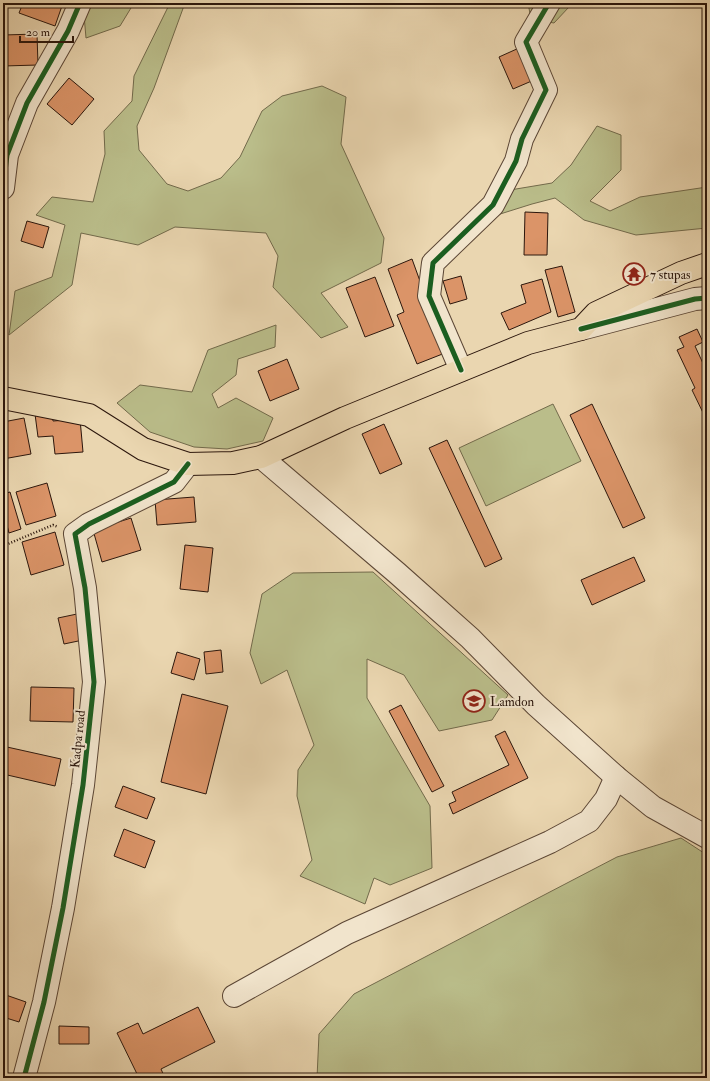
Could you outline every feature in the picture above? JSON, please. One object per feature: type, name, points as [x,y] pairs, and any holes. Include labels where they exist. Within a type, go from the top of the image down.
[{"type":"main road","points":[[3,398],[89,415],[143,449],[188,464],[233,463],[261,457],[346,418],[528,343],[581,329],[596,313],[681,273],[707,264]]},
{"type":"street","points":[[3,188],[6,155],[27,103],[68,31],[80,3]]},
{"type":"street","points":[[461,370],[429,296],[433,263],[493,205],[516,161],[522,139],[546,90],[526,42],[549,3]]},
{"type":"street","points":[[581,329],[695,299],[707,298]]},
{"type":"street","points":[[261,457],[470,638],[536,705],[616,777],[653,807],[707,837]]},
{"type":"street","points":[[75,534],[89,524],[174,482],[188,464]]},
{"type":"street","name":"Kadpa road","points":[[24,1078],[44,1002],[63,908],[83,785],[94,682],[85,588],[75,534]]},
{"type":"street","points":[[234,996],[347,934],[550,842],[589,821],[606,799],[616,777]]},
{"type":"path","points":[[3,546],[53,525],[75,534]]},
{"type":"green space","points":[[87,3],[134,3],[120,26],[86,38],[84,15]]},
{"type":"green space","points":[[170,3],[185,3],[154,88],[137,126],[139,150],[167,184],[188,191],[221,178],[240,157],[262,111],[282,96],[322,86],[346,97],[341,144],[384,238],[381,263],[321,293],[348,327],[321,338],[273,287],[278,256],[266,233],[175,227],[138,245],[81,233],[72,285],[9,335],[15,291],[52,277],[65,225],[36,215],[52,197],[93,202],[105,154],[104,131],[132,101],[134,76]]},
{"type":"green space","points":[[528,3],[568,3],[569,7],[554,23],[531,19]]},
{"type":"green space","points":[[597,126],[621,135],[621,170],[590,201],[610,211],[640,197],[707,187],[707,228],[636,235],[584,220],[555,198],[497,215],[510,190],[552,183],[571,165]]},
{"type":"green space","points":[[276,325],[275,347],[238,359],[236,375],[212,394],[218,408],[236,398],[273,418],[263,441],[227,449],[194,447],[150,432],[117,403],[140,385],[192,392],[208,350]]},
{"type":"green space","points":[[553,404],[581,461],[486,506],[459,448]]},
{"type":"green space","points":[[373,572],[508,695],[492,720],[439,731],[404,675],[367,659],[367,698],[430,806],[432,868],[390,885],[374,878],[365,904],[300,876],[312,860],[297,796],[298,770],[314,745],[287,670],[261,684],[250,653],[262,594],[293,573]]},
{"type":"green space","points":[[681,838],[707,855],[707,1078],[317,1078],[319,1034],[354,994],[617,857]]},
{"type":"building","points":[[23,3],[63,3],[55,26],[19,13]]},
{"type":"building","points":[[37,34],[38,65],[3,66],[3,35]]},
{"type":"building","points":[[519,48],[534,80],[513,89],[499,57]]},
{"type":"building","points":[[69,78],[94,99],[72,125],[47,104]]},
{"type":"building","points":[[525,212],[548,213],[547,255],[524,255]]},
{"type":"building","points":[[27,221],[49,227],[43,248],[21,241]]},
{"type":"building","points":[[412,259],[445,353],[417,364],[397,315],[404,312],[388,269]]},
{"type":"building","points":[[562,266],[575,312],[558,317],[545,270]]},
{"type":"building","points":[[461,276],[467,299],[450,304],[443,281]]},
{"type":"building","points":[[375,277],[394,326],[365,337],[346,288]]},
{"type":"building","points":[[542,279],[551,312],[509,330],[501,313],[526,303],[521,285]]},
{"type":"building","points":[[697,329],[703,342],[695,346],[707,372],[707,421],[692,390],[695,388],[677,350],[684,347],[679,337]]},
{"type":"building","points":[[287,359],[299,389],[270,401],[258,371]]},
{"type":"building","points":[[592,404],[645,518],[623,528],[570,415]]},
{"type":"building","points":[[52,413],[53,421],[80,419],[83,452],[55,454],[53,436],[38,437],[35,414]]},
{"type":"building","points":[[24,418],[31,454],[3,459],[3,422]]},
{"type":"building","points":[[384,424],[402,464],[380,474],[362,434]]},
{"type":"building","points":[[447,440],[502,559],[485,567],[429,448]]},
{"type":"building","points":[[47,483],[56,516],[26,525],[16,492]]},
{"type":"building","points":[[10,492],[21,529],[9,533],[3,510],[3,494]]},
{"type":"building","points":[[194,497],[196,522],[157,525],[155,500]]},
{"type":"building","points":[[131,518],[141,550],[102,562],[93,530]]},
{"type":"building","points":[[55,532],[64,565],[31,575],[22,542]]},
{"type":"building","points":[[185,545],[213,548],[208,592],[180,589]]},
{"type":"building","points":[[634,557],[645,581],[592,605],[581,580]]},
{"type":"building","points":[[77,614],[83,640],[64,644],[58,618]]},
{"type":"building","points":[[221,650],[223,672],[206,674],[204,652]]},
{"type":"building","points":[[177,652],[200,659],[194,680],[171,673]]},
{"type":"building","points":[[31,687],[74,688],[73,722],[30,721]]},
{"type":"building","points":[[182,694],[228,706],[206,794],[161,782]]},
{"type":"building","points":[[401,705],[444,786],[432,792],[389,711]]},
{"type":"building","points":[[505,731],[528,778],[453,814],[449,804],[456,801],[452,792],[509,765],[495,736]]},
{"type":"building","points":[[7,747],[61,759],[55,786],[3,774]]},
{"type":"building","points":[[123,786],[155,798],[147,819],[115,807]]},
{"type":"building","points":[[124,829],[155,841],[145,868],[114,856]]},
{"type":"building","points":[[3,994],[26,1002],[19,1022],[3,1017]]},
{"type":"building","points":[[198,1007],[215,1042],[161,1069],[165,1078],[139,1078],[117,1033],[138,1023],[143,1034]]},
{"type":"building","points":[[59,1026],[89,1027],[89,1044],[59,1044]]},
{"type":"cycle path","points":[[3,188],[7,155],[27,103],[68,31],[80,3]]},
{"type":"cycle path","points":[[461,370],[429,296],[433,263],[493,205],[516,161],[522,139],[546,90],[526,42],[549,3]]},
{"type":"cycle path","points":[[581,329],[695,299],[707,298]]},
{"type":"cycle path","points":[[24,1078],[44,1002],[63,908],[83,785],[94,682],[85,588],[75,534],[89,524],[174,482],[188,464]]},
{"type":"place","name":"7 stupas","points":[[634,274]]},
{"type":"place","name":"Lamdon","points":[[474,701]]}]
